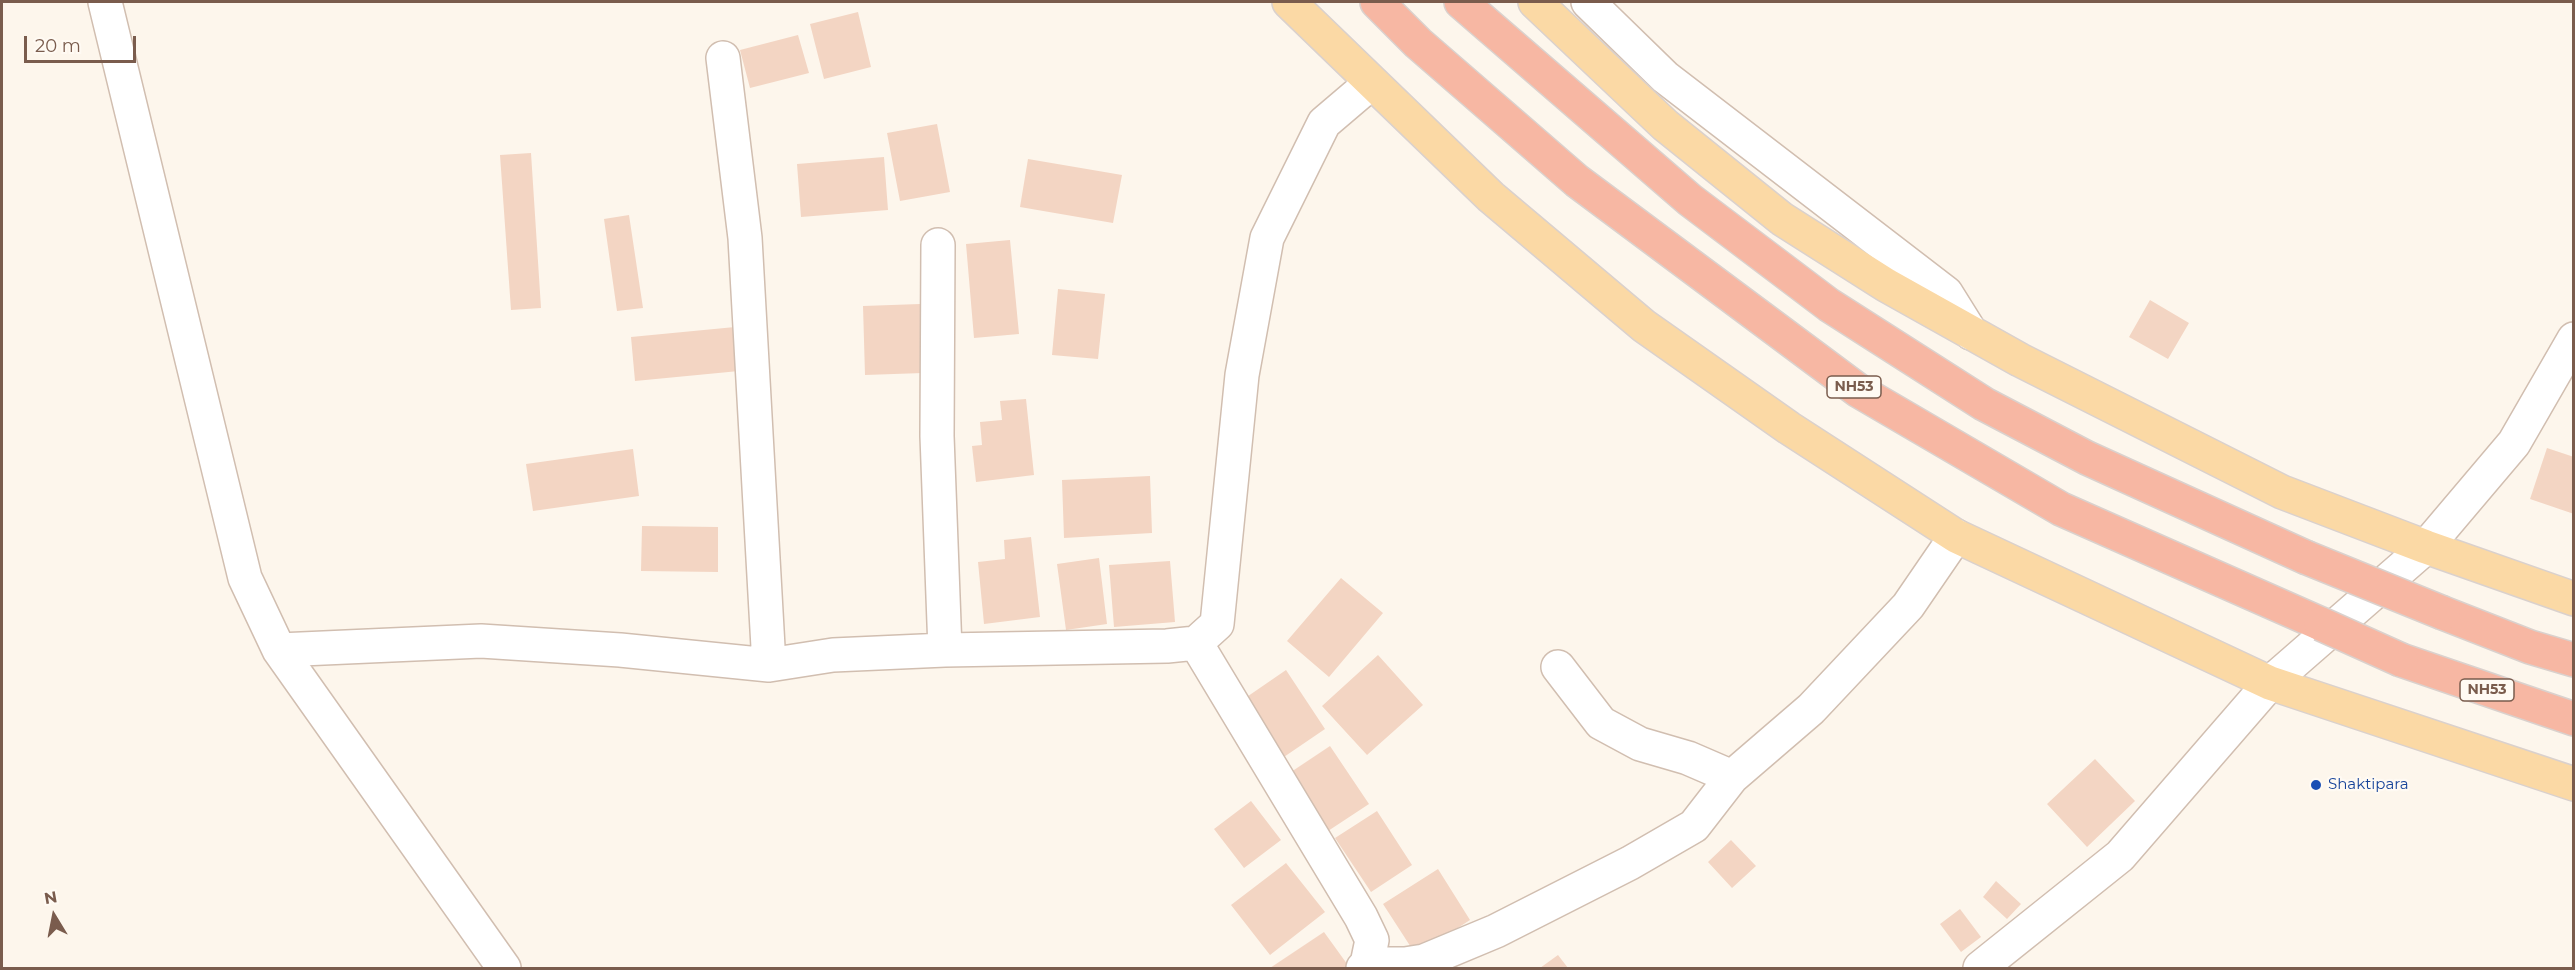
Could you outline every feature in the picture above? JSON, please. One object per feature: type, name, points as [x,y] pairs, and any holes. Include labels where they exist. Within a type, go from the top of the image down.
[{"type":"highway","name":"NH53","points":[[1377,2],[1418,43],[1577,181],[1859,390],[2061,509],[2401,660],[2574,719]]},
{"type":"highway","points":[[1461,2],[1690,200],[1829,305],[1984,405],[2087,458],[2305,557],[2530,647],[2574,660]]},
{"type":"main road","points":[[1289,2],[1491,197],[1644,326],[1790,428],[1956,536],[2270,683],[2574,784]]},
{"type":"main road","points":[[1535,2],[1665,125],[1782,219],[1886,285],[1971,333],[2282,492],[2426,547],[2574,599]]},
{"type":"street","points":[[105,2],[245,578],[279,650],[504,969]]},
{"type":"street","points":[[1588,2],[1665,77],[1946,292],[1971,333]]},
{"type":"street","points":[[723,58],[745,238],[769,665]]},
{"type":"street","points":[[279,650],[482,641],[620,650],[769,665],[833,656],[945,650],[1167,646],[1196,643],[1217,624],[1242,375],[1267,238],[1324,123],[1371,83]]},
{"type":"street","points":[[938,245],[937,436],[945,650]]},
{"type":"street","points":[[1980,969],[2120,856],[2270,683],[2426,547],[2514,443],[2574,339]]},
{"type":"street","points":[[1196,643],[1361,916],[1372,940],[1365,966],[1405,964],[1424,961],[1496,931],[1610,873],[1694,826],[1732,777],[1811,709],[1900,615],[1956,536]]},
{"type":"street","points":[[1558,667],[1601,723],[1640,744],[1688,758],[1732,777]]},
{"type":"building","points":[[858,12],[871,67],[824,79],[810,24]]},
{"type":"building","points":[[798,35],[809,73],[750,88],[740,50]]},
{"type":"building","points":[[937,124],[950,192],[900,201],[887,133]]},
{"type":"building","points":[[531,153],[541,308],[511,310],[500,155]]},
{"type":"building","points":[[884,157],[888,210],[801,217],[797,164]]},
{"type":"building","points":[[1028,159],[1122,175],[1113,223],[1020,207]]},
{"type":"building","points":[[629,215],[643,308],[617,311],[604,219]]},
{"type":"building","points":[[1010,240],[1019,334],[974,338],[966,244]]},
{"type":"building","points":[[1058,289],[1105,294],[1098,359],[1052,355]]},
{"type":"building","points":[[2150,300],[2189,323],[2168,359],[2129,337]]},
{"type":"building","points":[[920,304],[923,373],[865,375],[863,306]]},
{"type":"building","points":[[735,327],[739,371],[635,381],[631,337]]},
{"type":"building","points":[[1026,399],[1034,475],[976,482],[972,446],[982,445],[980,422],[1002,420],[1000,401]]},
{"type":"building","points":[[2547,448],[2574,457],[2574,514],[2530,499]]},
{"type":"building","points":[[633,449],[639,496],[533,511],[526,464]]},
{"type":"building","points":[[1150,476],[1152,533],[1064,538],[1062,480]]},
{"type":"building","points":[[642,526],[718,527],[718,572],[641,571]]},
{"type":"building","points":[[1031,537],[1040,617],[984,624],[978,562],[1005,559],[1004,540]]},
{"type":"building","points":[[1099,558],[1107,624],[1066,630],[1057,564]]},
{"type":"building","points":[[1170,561],[1175,622],[1114,627],[1109,565]]},
{"type":"building","points":[[1341,578],[1383,613],[1329,677],[1287,641]]},
{"type":"building","points":[[1378,655],[1423,705],[1367,755],[1322,706]]},
{"type":"building","points":[[1286,670],[1325,729],[1278,761],[1238,703]]},
{"type":"building","points":[[1330,746],[1369,804],[1328,831],[1288,774]]},
{"type":"building","points":[[2095,759],[2135,801],[2087,847],[2047,804]]},
{"type":"building","points":[[1251,801],[1281,840],[1244,868],[1214,829]]},
{"type":"building","points":[[1377,811],[1412,865],[1371,892],[1335,838]]},
{"type":"building","points":[[1731,840],[1756,866],[1732,888],[1708,862]]},
{"type":"building","points":[[1286,863],[1325,912],[1270,955],[1231,905]]},
{"type":"building","points":[[1438,869],[1470,920],[1416,955],[1383,904]]},
{"type":"building","points":[[1996,881],[2021,904],[2007,919],[1983,897]]},
{"type":"building","points":[[1960,909],[1981,937],[1961,952],[1940,924]]},
{"type":"building","points":[[1324,932],[1350,968],[1270,968]]},
{"type":"building","points":[[1558,955],[1568,968],[1540,968]]},
{"type":"place","name":"Shaktipara","points":[[2316,785]]}]
